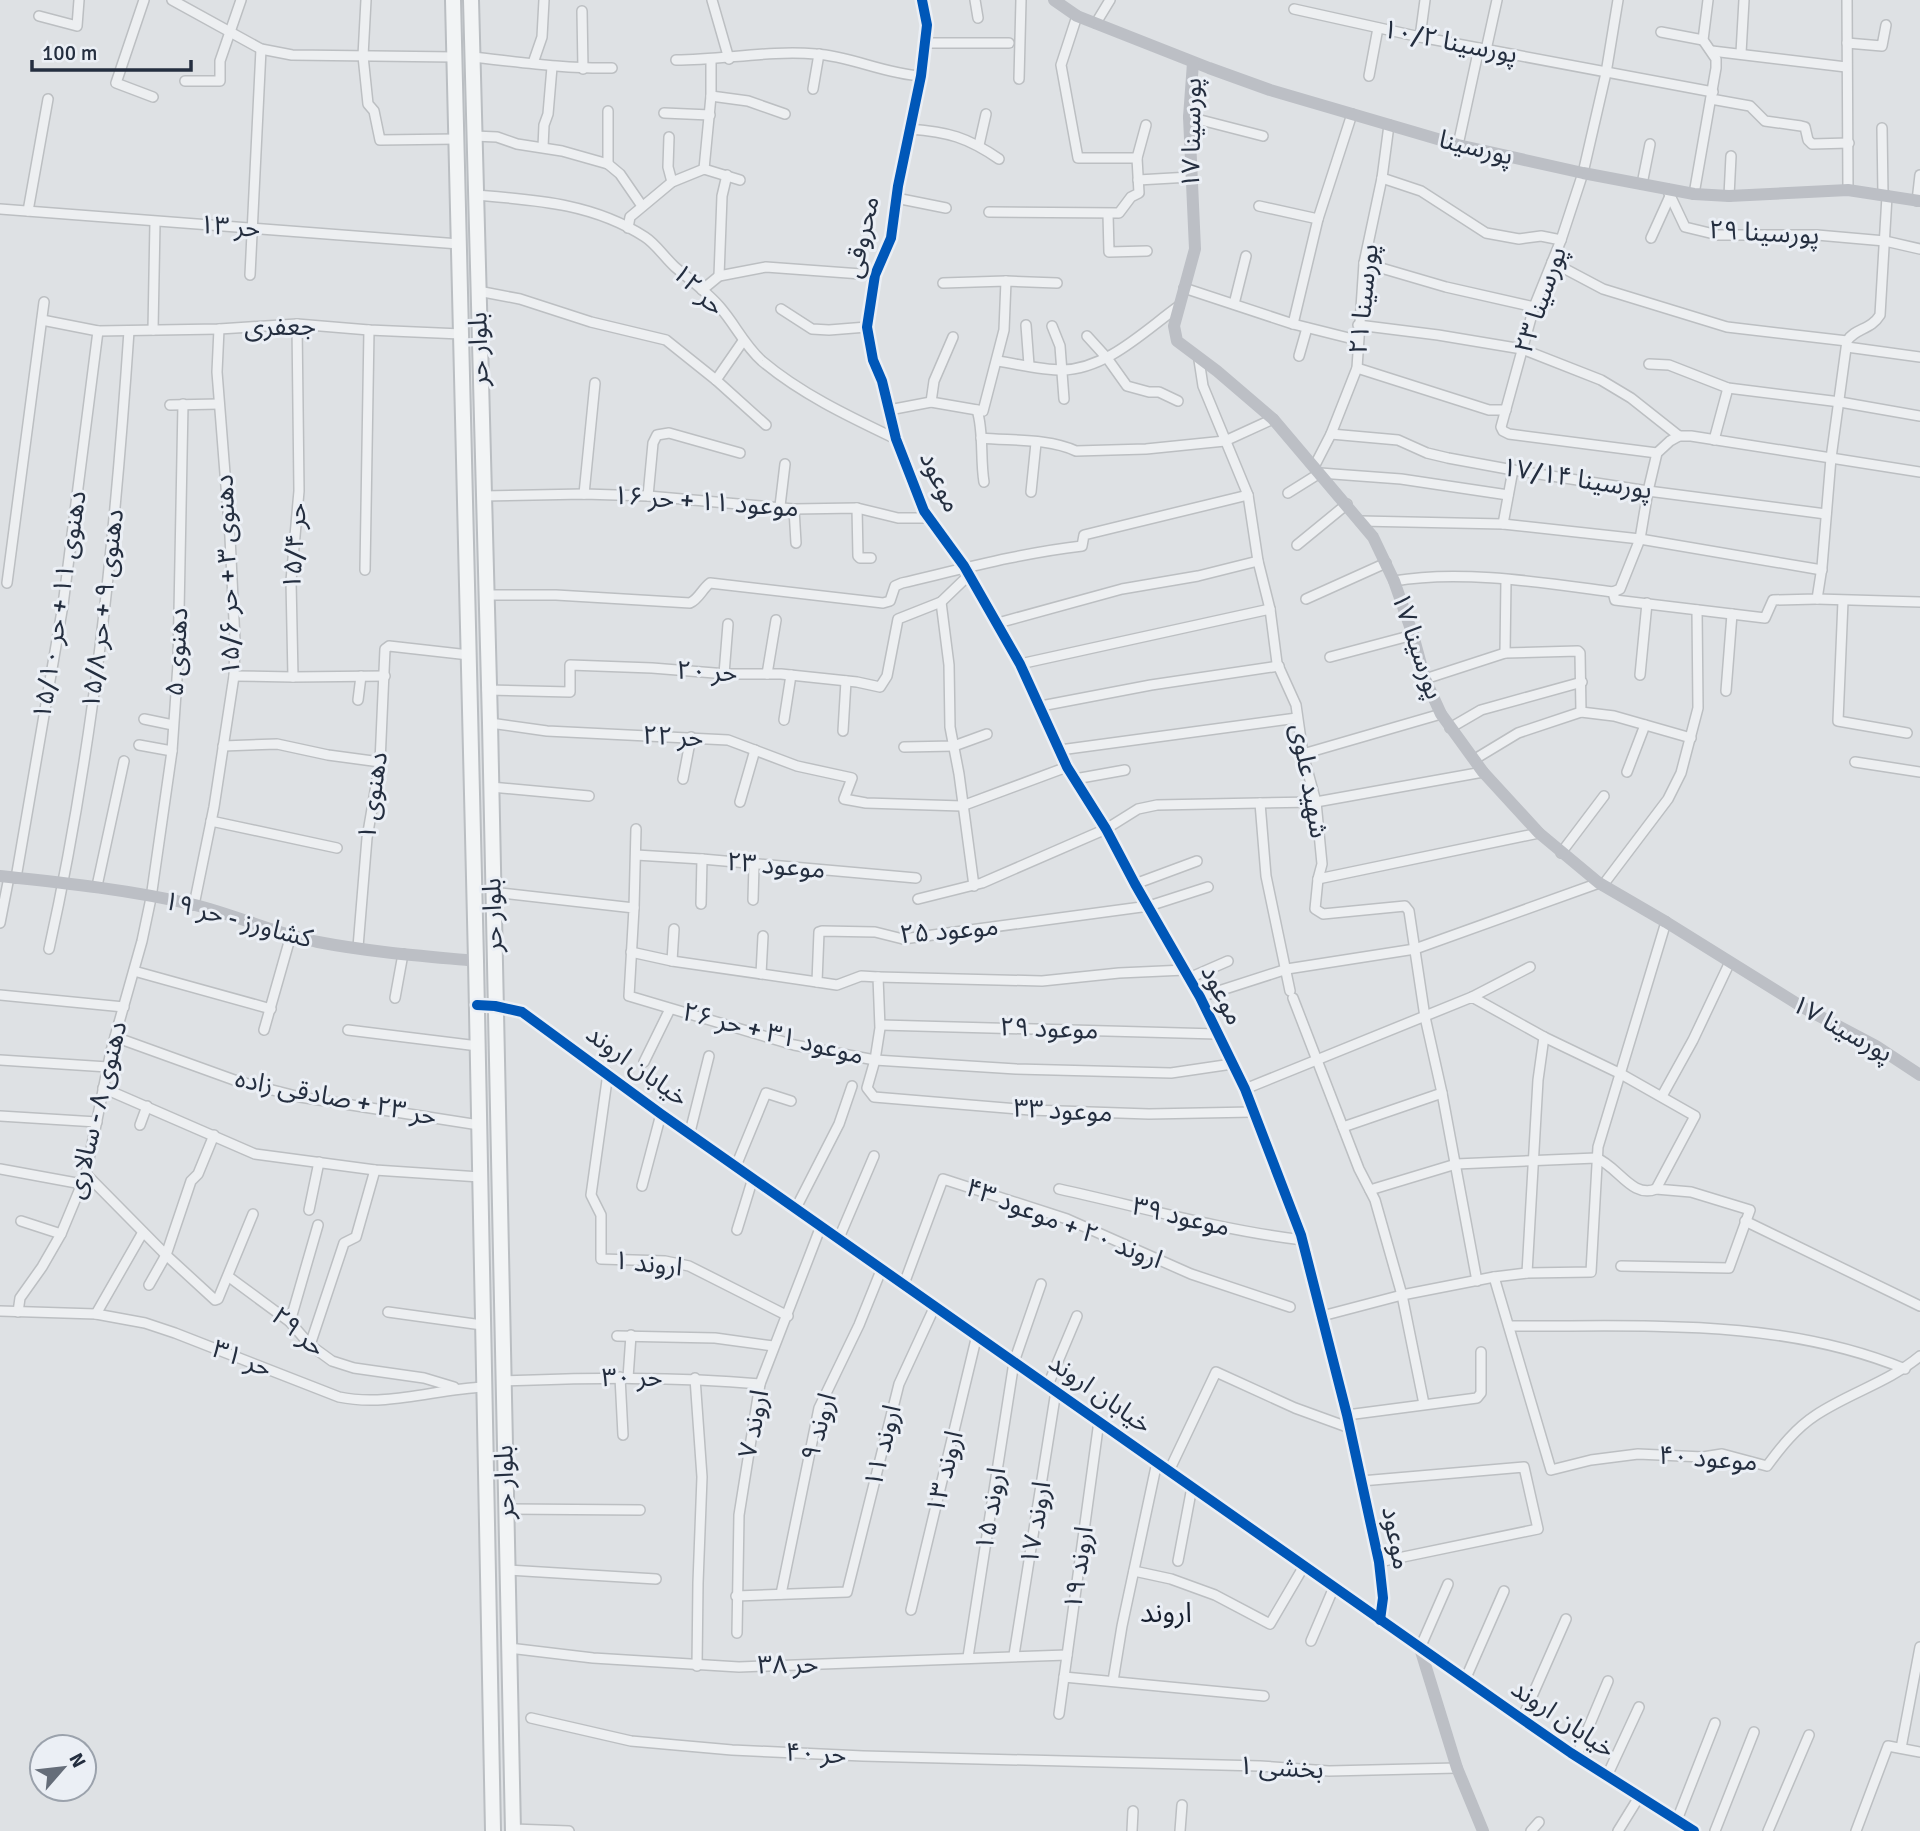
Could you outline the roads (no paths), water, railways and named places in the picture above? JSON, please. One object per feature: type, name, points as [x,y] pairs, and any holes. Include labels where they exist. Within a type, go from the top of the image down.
[{"type":"main road","name":"بلوار حر","points":[[453,0],[478,1046],[493,1831]]},
{"type":"main road","name":"بلوار حر","points":[[471,0],[487,690],[490,723],[513,1830]]},
{"type":"main road","points":[[455,57],[472,57]]},
{"type":"street","points":[[39,16],[77,26],[79,0]]},
{"type":"street","points":[[144,0],[116,83],[153,97]]},
{"type":"street","points":[[172,0],[261,49],[292,55],[455,57]]},
{"type":"street","points":[[186,81],[220,81],[220,61],[241,0]]},
{"type":"street","points":[[366,0],[363,56],[368,104],[374,111],[380,140],[457,139]]},
{"type":"street","points":[[533,63],[542,37],[544,0]]},
{"type":"street","points":[[712,0],[729,59]]},
{"type":"street","name":"محروقی","points":[[896,439],[882,381],[873,360],[867,327],[875,275],[891,238],[896,198],[921,76],[927,24],[922,0]]},
{"type":"street","points":[[975,0],[978,18]]},
{"type":"street","points":[[1019,79],[1021,0]]},
{"type":"street","name":"پورسینا","points":[[1054,0],[1077,16],[1194,63],[1270,90],[1458,145],[1669,192],[1729,196],[1848,190],[1919,201]]},
{"type":"street","points":[[1096,23],[1110,0]]},
{"type":"street","points":[[1420,37],[1425,0]]},
{"type":"street","points":[[1458,145],[1497,0]]},
{"type":"street","name":"پورسینا ۲۳","points":[[1618,0],[1606,73],[1583,173],[1562,240],[1534,307],[1501,427],[1503,432],[1509,434],[1657,453]]},
{"type":"street","points":[[1703,40],[1708,0]]},
{"type":"street","points":[[1741,53],[1744,0]]},
{"type":"street","points":[[1847,0],[1848,190]]},
{"type":"street","name":"پورسینا ۱۰/۲","points":[[1294,9],[1712,96],[1750,106],[1765,121],[1805,127],[1808,140],[1812,144],[1849,143]]},
{"type":"street","points":[[582,11],[583,69]]},
{"type":"street","points":[[1077,16],[1061,65],[1079,158],[1137,158]]},
{"type":"street","points":[[1847,43],[1882,46],[1886,26]]},
{"type":"street","points":[[1369,75],[1378,28]]},
{"type":"street","points":[[1661,32],[1703,40],[1716,59],[1694,194]]},
{"type":"street","points":[[925,43],[1009,43]]},
{"type":"street","points":[[250,275],[261,49]]},
{"type":"street","points":[[1712,51],[1846,67]]},
{"type":"street","points":[[676,60],[729,59],[785,53],[819,54],[904,75],[921,76]]},
{"type":"street","points":[[813,89],[819,54]]},
{"type":"street","points":[[472,57],[552,67],[612,68]]},
{"type":"street","points":[[704,169],[712,96],[711,60]]},
{"type":"street","name":"پورسینا ۱۷","points":[[1194,63],[1189,117],[1195,249],[1174,326],[1177,341],[1273,419],[1373,537],[1394,581],[1425,679],[1450,727],[1483,772],[1539,833],[1560,853],[1601,884],[1666,922],[1729,964],[1876,1046],[1920,1075]]},
{"type":"street","points":[[543,147],[552,67]]},
{"type":"street","points":[[712,96],[748,101],[785,114]]},
{"type":"street","points":[[27,211],[48,99]]},
{"type":"street","points":[[608,111],[608,164]]},
{"type":"street","points":[[664,113],[709,115]]},
{"type":"street","points":[[979,145],[986,114]]},
{"type":"street","points":[[1293,324],[1318,219],[1352,114]]},
{"type":"street","points":[[1189,117],[1263,136]]},
{"type":"street","points":[[989,212],[1122,212],[1131,197],[1139,193],[1137,158],[1146,125]]},
{"type":"street","name":"پورسینا ۲۱","points":[[1317,470],[1357,369],[1364,263],[1382,178],[1389,125]]},
{"type":"street","points":[[1817,598],[1822,570],[1831,458],[1847,344],[1854,333],[1872,325],[1880,315],[1885,241],[1882,128]]},
{"type":"street","points":[[910,129],[947,132],[979,145],[999,159]]},
{"type":"street","points":[[474,136],[497,137],[608,164],[620,174],[642,206]]},
{"type":"street","points":[[669,137],[668,167],[672,182]]},
{"type":"street","points":[[1642,184],[1650,144]]},
{"type":"street","points":[[1729,196],[1731,156]]},
{"type":"street","points":[[628,228],[631,217],[672,182],[704,169],[740,180]]},
{"type":"street","points":[[719,276],[722,196],[727,175]]},
{"type":"street","points":[[1919,201],[1920,175]]},
{"type":"street","points":[[1138,180],[1190,177]]},
{"type":"street","points":[[1382,178],[1421,191],[1486,233],[1519,239],[1541,236],[1562,240]]},
{"type":"street","points":[[1651,238],[1669,192]]},
{"type":"street","name":"پورسینا ۲۹","points":[[1669,192],[1685,227],[1718,235],[1817,235],[1885,241]]},
{"type":"street","name":"حر ۱۲","points":[[475,195],[542,200],[573,206],[648,239],[664,257],[719,306],[743,341],[761,360],[786,380],[896,439]]},
{"type":"street","points":[[896,198],[946,208]]},
{"type":"street","points":[[1259,206],[1318,219]]},
{"type":"street","name":"حر ۱۳","points":[[0,212],[27,211],[459,244]]},
{"type":"street","points":[[1108,214],[1109,252],[1147,251]]},
{"type":"street","points":[[153,330],[155,222]]},
{"type":"street","points":[[1885,241],[1920,249]]},
{"type":"street","points":[[1234,304],[1246,256]]},
{"type":"street","points":[[1552,262],[1603,289],[1727,327],[1920,357]]},
{"type":"street","points":[[1364,263],[1446,287],[1534,307]]},
{"type":"street","points":[[702,290],[719,276],[766,267],[875,275]]},
{"type":"street","points":[[984,482],[980,410],[997,361],[1004,330],[1006,281]]},
{"type":"street","points":[[943,283],[1057,283]]},
{"type":"street","points":[[1184,288],[1293,324],[1357,340]]},
{"type":"street","points":[[478,291],[520,299],[591,322],[666,340],[766,425]]},
{"type":"street","points":[[7,583],[44,302]]},
{"type":"street","points":[[997,361],[1060,370],[1082,367],[1107,358],[1179,306]]},
{"type":"street","points":[[781,309],[811,329],[829,331],[867,327]]},
{"type":"street","name":"جعفری","points":[[42,320],[98,331],[297,324],[461,334]]},
{"type":"street","name":"حر ۱۵/۴","points":[[293,677],[291,581],[299,491],[297,324]]},
{"type":"street","points":[[1027,325],[1029,365]]},
{"type":"street","points":[[1358,325],[1522,349],[1601,380],[1631,398],[1679,436]]},
{"type":"street","points":[[1052,326],[1060,346],[1064,399]]},
{"type":"street","name":"دهنوی ۳ + حر ۱۵/۶","points":[[194,905],[211,821],[234,676],[230,537],[217,372],[219,328]]},
{"type":"street","points":[[1299,356],[1307,328]]},
{"type":"street","points":[[365,569],[369,330]]},
{"type":"street","name":"دهنوی ۱۱ + حر ۱۵/۱۰","points":[[0,923],[63,605],[98,331]]},
{"type":"street","name":"دهنوی ۹ + حر ۱۵/۸","points":[[49,949],[63,885],[88,737],[105,614],[130,331]]},
{"type":"street","points":[[1087,336],[1131,388],[1159,392],[1178,401]]},
{"type":"street","points":[[931,402],[934,381],[953,337]]},
{"type":"street","points":[[716,380],[743,341]]},
{"type":"street","name":"شهید علوی","points":[[1199,359],[1203,386],[1248,495],[1279,666],[1296,705],[1303,754],[1316,802],[1322,864],[1315,909],[1323,914],[1405,906],[1409,911],[1425,1017],[1477,1281]]},
{"type":"street","points":[[1649,363],[1669,365],[1728,388],[1840,402],[1920,416]]},
{"type":"street","points":[[1357,369],[1489,411],[1506,410]]},
{"type":"street","points":[[584,495],[595,383]]},
{"type":"street","points":[[1714,440],[1728,388]]},
{"type":"street","points":[[890,410],[931,402],[980,410]]},
{"type":"street","name":"دهنوی ۵","points":[[151,898],[172,751],[178,664],[183,404]]},
{"type":"street","points":[[170,405],[219,404]]},
{"type":"street","points":[[981,438],[1067,447],[1076,451],[1109,451],[1225,441],[1273,419]]},
{"type":"street","points":[[648,496],[653,443],[657,435],[668,433],[740,453]]},
{"type":"street","name":"پورسینا ۱۷/۱۴","points":[[1331,433],[1398,440],[1427,453],[1513,470],[1826,514]]},
{"type":"street","points":[[1394,581],[1420,576],[1506,580],[1613,592],[1620,589],[1640,539],[1657,453],[1679,436],[1920,472]]},
{"type":"street","name":"موعود","points":[[896,439],[928,518],[998,622],[1041,706],[1067,767],[1107,829],[1135,884],[1200,997],[1245,1089],[1303,1240],[1347,1415],[1379,1562],[1383,1598],[1380,1620]]},
{"type":"street","points":[[1031,492],[1036,443]]},
{"type":"street","points":[[780,506],[785,464]]},
{"type":"street","points":[[1288,493],[1317,470],[1508,495]]},
{"type":"street","points":[[1503,524],[1513,470]]},
{"type":"street","points":[[485,596],[556,595],[693,602],[710,583],[887,603],[892,598],[895,586],[1046,550],[1082,546],[1084,535],[1248,495]]},
{"type":"street","name":"موعود ۱۱ + حر ۱۶","points":[[483,496],[648,496],[794,509],[858,508],[898,518],[928,518]]},
{"type":"street","points":[[1297,545],[1347,505]]},
{"type":"street","points":[[858,508],[858,556],[872,558]]},
{"type":"street","points":[[794,509],[796,543]]},
{"type":"street","points":[[1360,521],[1503,524],[1640,539],[1822,570]]},
{"type":"street","points":[[998,622],[1122,589],[1198,576],[1258,561]]},
{"type":"street","points":[[1306,599],[1386,563]]},
{"type":"street","points":[[966,571],[941,601],[949,665],[950,727],[974,886]]},
{"type":"street","points":[[1505,653],[1506,580]]},
{"type":"street","points":[[1613,592],[1615,600],[1765,618],[1773,600],[1817,598],[1843,601],[1920,601]]},
{"type":"street","name":"حر ۲۰","points":[[487,690],[570,692],[570,665],[791,675],[846,681],[876,688],[883,685],[887,676],[898,619],[941,601]]},
{"type":"street","points":[[1843,601],[1838,721],[1907,733]]},
{"type":"street","points":[[1640,675],[1647,603]]},
{"type":"street","points":[[1020,664],[1270,609]]},
{"type":"street","points":[[1200,997],[1287,969],[1415,948],[1601,884],[1668,799],[1681,772],[1698,708],[1697,610]]},
{"type":"street","points":[[1726,691],[1732,614]]},
{"type":"street","points":[[767,674],[776,620]]},
{"type":"street","points":[[723,674],[728,624]]},
{"type":"street","points":[[1330,657],[1413,635]]},
{"type":"street","name":"دهنوی ۱","points":[[358,947],[367,838],[380,762],[385,649],[388,646],[469,655]]},
{"type":"street","points":[[1425,679],[1505,653],[1578,651],[1581,712]]},
{"type":"street","points":[[1041,706],[1151,685],[1279,666]]},
{"type":"street","points":[[784,720],[791,675]]},
{"type":"street","points":[[234,676],[385,676]]},
{"type":"street","points":[[358,700],[361,676]]},
{"type":"street","points":[[843,731],[846,681]]},
{"type":"street","points":[[1450,727],[1481,710],[1581,682]]},
{"type":"street","points":[[1475,759],[1518,733],[1581,712],[1615,716],[1690,738]]},
{"type":"street","points":[[1303,754],[1441,714]]},
{"type":"street","points":[[1060,750],[1297,718]]},
{"type":"street","points":[[144,719],[173,724]]},
{"type":"street","name":"حر ۲۲","points":[[490,723],[547,730],[728,740],[797,766],[852,778],[844,799],[866,803],[962,806]]},
{"type":"street","points":[[1627,772],[1645,725]]},
{"type":"street","points":[[904,747],[954,746],[986,734]]},
{"type":"street","points":[[683,779],[691,737]]},
{"type":"street","points":[[223,746],[277,744],[380,762]]},
{"type":"street","points":[[139,745],[172,751]]},
{"type":"street","points":[[740,803],[755,750]]},
{"type":"street","points":[[97,886],[124,761]]},
{"type":"street","points":[[1855,762],[1920,772]]},
{"type":"street","points":[[962,806],[1067,767]]},
{"type":"street","points":[[1075,779],[1125,770]]},
{"type":"street","points":[[918,900],[974,886],[1107,829],[1138,809],[1157,805],[1316,802],[1483,772]]},
{"type":"street","points":[[491,787],[589,796]]},
{"type":"street","points":[[1560,853],[1604,796]]},
{"type":"street","points":[[1260,803],[1266,876],[1292,995],[1386,1234],[1402,1295],[1424,1404]]},
{"type":"street","points":[[211,821],[337,848]]},
{"type":"street","name":"موعود ۳۱ + حر ۲۶","points":[[636,829],[629,996],[794,1045],[875,1060],[1016,1069],[1171,1073],[1232,1064]]},
{"type":"street","points":[[1318,878],[1539,833]]},
{"type":"street","name":"موعود ۲۳","points":[[635,855],[916,878]]},
{"type":"street","points":[[701,904],[702,859]]},
{"type":"street","points":[[1135,884],[1197,861]]},
{"type":"street","points":[[753,900],[754,865]]},
{"type":"street","name":"کشاورز - حر ۱۹","points":[[9,877],[63,885],[97,886],[194,905],[318,942],[476,961]]},
{"type":"street","points":[[1149,906],[1208,887]]},
{"type":"street","points":[[492,892],[634,908]]},
{"type":"street","name":"دهنوی ۸ - سالاری","points":[[18,1312],[20,1298],[61,1234],[86,1174],[107,1067],[151,898]]},
{"type":"street","name":"موعود ۲۵","points":[[874,1097],[867,1088],[881,1025],[878,977],[861,976],[837,985],[817,982],[818,932],[875,932],[903,939],[1149,906]]},
{"type":"street","points":[[1322,1316],[1402,1295],[1494,1277],[1527,1273],[1591,1272],[1598,1147],[1666,922]]},
{"type":"street","points":[[672,961],[674,929]]},
{"type":"street","points":[[264,1031],[291,935]]},
{"type":"street","points":[[761,974],[763,936]]},
{"type":"street","points":[[631,952],[672,961],[817,982]]},
{"type":"street","points":[[395,998],[403,954]]},
{"type":"street","points":[[878,977],[1042,981],[1119,973],[1187,974],[1228,961]]},
{"type":"street","points":[[1662,1096],[1693,1040],[1729,964]]},
{"type":"street","points":[[1245,1089],[1472,997],[1530,967]]},
{"type":"street","points":[[134,971],[271,1009]]},
{"type":"street","points":[[0,995],[124,1007]]},
{"type":"street","points":[[1472,997],[1544,1037],[1621,1074],[1695,1116],[1656,1189]]},
{"type":"street","name":"خیابان اروند","points":[[477,1005],[522,1012],[662,1114],[1465,1680],[1576,1757],[1694,1831]]},
{"type":"street","points":[[644,1062],[670,1009]]},
{"type":"street","name":"موعود ۲۹","points":[[881,1025],[1217,1034]]},
{"type":"street","points":[[348,1030],[478,1046]]},
{"type":"street","name":"حر ۲۳ + صادقی زاده","points":[[115,1037],[237,1081],[300,1097],[479,1125]]},
{"type":"street","points":[[1527,1273],[1532,1162],[1544,1037]]},
{"type":"street","points":[[690,1132],[709,1056]]},
{"type":"street","points":[[0,1060],[107,1067]]},
{"type":"street","name":"اروند ۱","points":[[608,1073],[591,1195],[601,1216],[601,1259],[665,1261],[689,1266],[788,1316]]},
{"type":"street","points":[[796,1208],[839,1124],[852,1086]]},
{"type":"street","points":[[103,1088],[255,1154],[375,1170],[480,1177]]},
{"type":"street","points":[[736,1166],[764,1096],[769,1093],[791,1101]]},
{"type":"street","points":[[1343,1127],[1442,1093]]},
{"type":"street","name":"موعود ۳۳","points":[[874,1097],[883,1100],[1070,1112],[1253,1112]]},
{"type":"street","points":[[140,1125],[147,1106]]},
{"type":"street","points":[[642,1186],[662,1114]]},
{"type":"street","points":[[0,1116],[97,1122]]},
{"type":"street","points":[[149,1285],[166,1255],[191,1181],[198,1174],[214,1135]]},
{"type":"street","points":[[839,1238],[874,1156]]},
{"type":"street","points":[[1370,1190],[1456,1164],[1597,1158],[1607,1163],[1634,1189],[1691,1192],[1750,1211],[1729,1268],[1621,1266]]},
{"type":"street","points":[[309,1210],[319,1162]]},
{"type":"street","points":[[0,1169],[82,1184]]},
{"type":"street","points":[[310,1345],[344,1243],[356,1237],[375,1170]]},
{"type":"street","points":[[86,1174],[215,1300],[229,1277],[253,1214]]},
{"type":"street","points":[[737,1230],[753,1178]]},
{"type":"street","name":"اروند ۲۰ + موعود ۴۳","points":[[904,1284],[943,1179],[1067,1219],[1191,1274],[1290,1307]]},
{"type":"street","name":"موعود ۳۹","points":[[1059,1189],[1253,1234],[1303,1240]]},
{"type":"street","points":[[21,1221],[61,1234]]},
{"type":"street","points":[[1745,1221],[1920,1306]]},
{"type":"street","points":[[290,1322],[318,1224]]},
{"type":"street","name":"اروند ۷","points":[[737,1633],[739,1514],[760,1384],[821,1226]]},
{"type":"street","points":[[96,1314],[143,1232]]},
{"type":"street","name":"اروند ۹","points":[[780,1594],[819,1408],[859,1325],[882,1268]]},
{"type":"street","name":"حر ۲۹","points":[[229,1277],[290,1322],[310,1345],[332,1361],[354,1368],[424,1378],[455,1388]]},
{"type":"street","points":[[1494,1277],[1508,1326],[1731,1329],[1785,1336],[1841,1348],[1873,1356],[1905,1369],[1920,1356]]},
{"type":"street","name":"اروند ۱۵","points":[[968,1657],[1014,1362],[1041,1284]]},
{"type":"street","name":"اروند ۱۱","points":[[780,1594],[847,1592],[899,1384],[935,1306]]},
{"type":"street","name":"حر ۳۱","points":[[0,1311],[96,1314],[145,1323],[339,1397],[357,1401],[427,1395],[455,1388],[484,1387]]},
{"type":"street","points":[[388,1312],[482,1325]]},
{"type":"street","name":"اروند ۱۷","points":[[1014,1655],[1052,1388],[1077,1316]]},
{"type":"street","name":"موعود ۴۰","points":[[1508,1326],[1551,1470],[1591,1460],[1637,1454],[1703,1457],[1722,1454],[1767,1466],[1784,1443],[1815,1416],[1905,1369]]},
{"type":"street","points":[[623,1435],[624,1377],[631,1335]]},
{"type":"street","name":"اروند ۱۳","points":[[911,1610],[976,1335]]},
{"type":"street","points":[[617,1336],[715,1339],[773,1346]]},
{"type":"street","points":[[1347,1415],[1479,1396],[1481,1352]]},
{"type":"street","points":[[1170,1471],[1216,1372],[1295,1408],[1350,1428]]},
{"type":"street","name":"حر ۳۰","points":[[503,1381],[624,1377],[695,1378],[760,1384]]},
{"type":"street","points":[[695,1378],[702,1476],[697,1666]]},
{"type":"street","name":"اروند ۱۹","points":[[1059,1714],[1099,1421]]},
{"type":"street","points":[[1113,1681],[1157,1462]]},
{"type":"street","points":[[1361,1481],[1524,1467],[1538,1529],[1379,1562]]},
{"type":"street","points":[[1178,1561],[1192,1487]]},
{"type":"street","points":[[506,1509],[640,1510]]},
{"type":"street","points":[[1134,1571],[1171,1579],[1215,1595],[1270,1624],[1304,1566]]},
{"type":"street","points":[[507,1570],[656,1579]]},
{"type":"street","points":[[1448,1584],[1420,1648],[1457,1768],[1483,1831]]},
{"type":"street","points":[[1311,1641],[1334,1587]]},
{"type":"street","points":[[1465,1680],[1504,1591]]},
{"type":"street","points":[[736,1596],[780,1594]]},
{"type":"street","points":[[1522,1719],[1566,1619]]},
{"type":"street","points":[[1901,1748],[1920,1647]]},
{"type":"street","name":"حر ۳۸","points":[[509,1648],[697,1666],[861,1664],[968,1657],[1067,1655]]},
{"type":"street","points":[[1064,1676],[1264,1696]]},
{"type":"street","points":[[1576,1757],[1608,1681]]},
{"type":"street","points":[[1607,1776],[1639,1707]]},
{"type":"street","name":"حر ۴۰","points":[[531,1718],[631,1741],[732,1750],[863,1756],[1104,1761]]},
{"type":"street","points":[[1677,1820],[1716,1723]]},
{"type":"street","points":[[1715,1831],[1754,1732]]},
{"type":"street","points":[[1768,1831],[1809,1735]]},
{"type":"street","points":[[1856,1831],[1888,1746],[1920,1752]]},
{"type":"street","name":"بخشی ۱","points":[[1104,1761],[1260,1766],[1329,1772],[1457,1768]]},
{"type":"street","points":[[1618,1831],[1639,1797]]},
{"type":"street","points":[[1180,1831],[1182,1805]]},
{"type":"street","points":[[1132,1831],[1133,1811]]},
{"type":"street","points":[[1531,1831],[1539,1822]]},
{"type":"street","points":[[513,1830],[569,1831]]},
{"type":"district","name":"اروند","points":[[1166,1613]]}]
